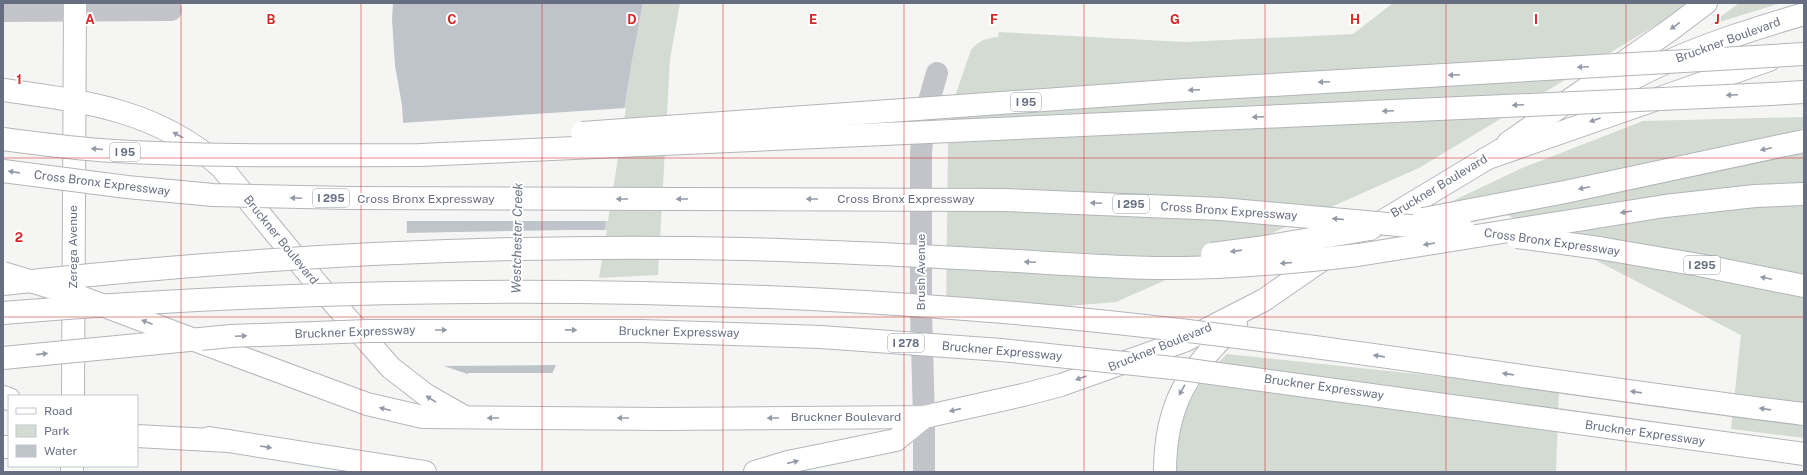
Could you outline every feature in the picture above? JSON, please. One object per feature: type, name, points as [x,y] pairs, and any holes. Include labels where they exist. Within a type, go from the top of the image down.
[{"type":"main road","points":[[1484,159],[1670,30],[1706,3]]},
{"type":"main road","name":"Zerega Avenue","points":[[73,395],[75,7]]},
{"type":"main road","name":"Bruckner Boulevard","points":[[3,273],[63,291],[367,404],[423,417],[662,419],[924,417],[1061,385],[1184,341],[1264,300],[1348,242],[1484,159],[1654,68],[1727,38],[1804,14]]},
{"type":"main road","points":[[1484,159],[1695,84],[1804,49]]},
{"type":"main road","name":"I 95","points":[[3,139],[113,151],[195,154],[248,155],[340,151],[1176,91],[1804,54]]},
{"type":"main road","name":"Bruckner Boulevard","points":[[3,90],[111,108],[153,122],[189,141],[206,153],[236,184],[318,285],[391,368],[426,395],[466,418]]},
{"type":"main road","points":[[248,155],[467,153],[1804,92]]},
{"type":"main road","points":[[1061,264],[1129,262],[1190,257],[1299,242],[1498,206],[1804,141]]},
{"type":"main road","name":"Cross Bronx Expressway","points":[[3,170],[127,187],[213,195],[269,197],[974,199],[1109,203],[1214,209],[1376,222],[1506,235],[1648,256],[1804,286]]},
{"type":"main road","points":[[3,284],[241,262],[513,249],[687,248],[787,250],[1152,268],[1223,267],[1314,260],[1400,249],[1665,206],[1755,196],[1804,194]]},
{"type":"main road","points":[[3,313],[212,299],[439,292],[649,293],[875,302],[1056,317],[1191,331],[1804,414]]},
{"type":"main road","points":[[1165,472],[1168,426],[1177,400],[1186,383],[1210,350],[1241,319],[1264,300]]},
{"type":"main road","name":"Bruckner Expressway","points":[[3,358],[232,336],[375,331],[640,331],[813,337],[1009,351],[1182,369],[1804,454]]},
{"type":"main road","points":[[755,472],[788,462],[896,440],[924,417]]},
{"type":"main road","points":[[138,426],[425,472]]},
{"type":"main road","points":[[138,436],[228,441]]},
{"type":"street","points":[[3,11],[75,7],[171,10]]},
{"type":"street","name":"Brush Avenue","points":[[924,472],[921,306],[921,152],[925,115],[936,73]]},
{"type":"green space","points":[[643,3],[680,3],[670,59],[658,275],[597,278],[632,61]]},
{"type":"green space","points":[[1393,3],[1688,3],[1681,10],[1419,168],[1116,302],[946,316],[948,142],[953,102],[971,50],[979,42],[998,37],[999,32],[1185,42],[1353,34]]},
{"type":"green space","points":[[1739,3],[1781,3],[1710,25]]},
{"type":"green space","points":[[1804,117],[1804,438],[1731,429],[1741,335],[1486,204],[1383,234],[1522,168],[1643,121]]},
{"type":"green space","points":[[1227,354],[1559,389],[1556,472],[1177,472],[1178,438],[1187,407],[1204,379]]},
{"type":"water","name":"Westchester Creek","points":[[393,3],[643,3],[632,61],[597,278],[550,378],[479,378],[406,353],[407,194],[402,105],[395,66],[392,19]]},
{"type":"pier","points":[[626,108],[608,221],[405,221],[404,158],[401,123]]},
{"type":"pier","points":[[607,230],[599,278],[558,365],[437,366],[404,355],[405,233]]},
{"type":"pier","points":[[468,373],[554,373],[552,378],[554,472],[475,472],[477,379],[468,376]]}]
